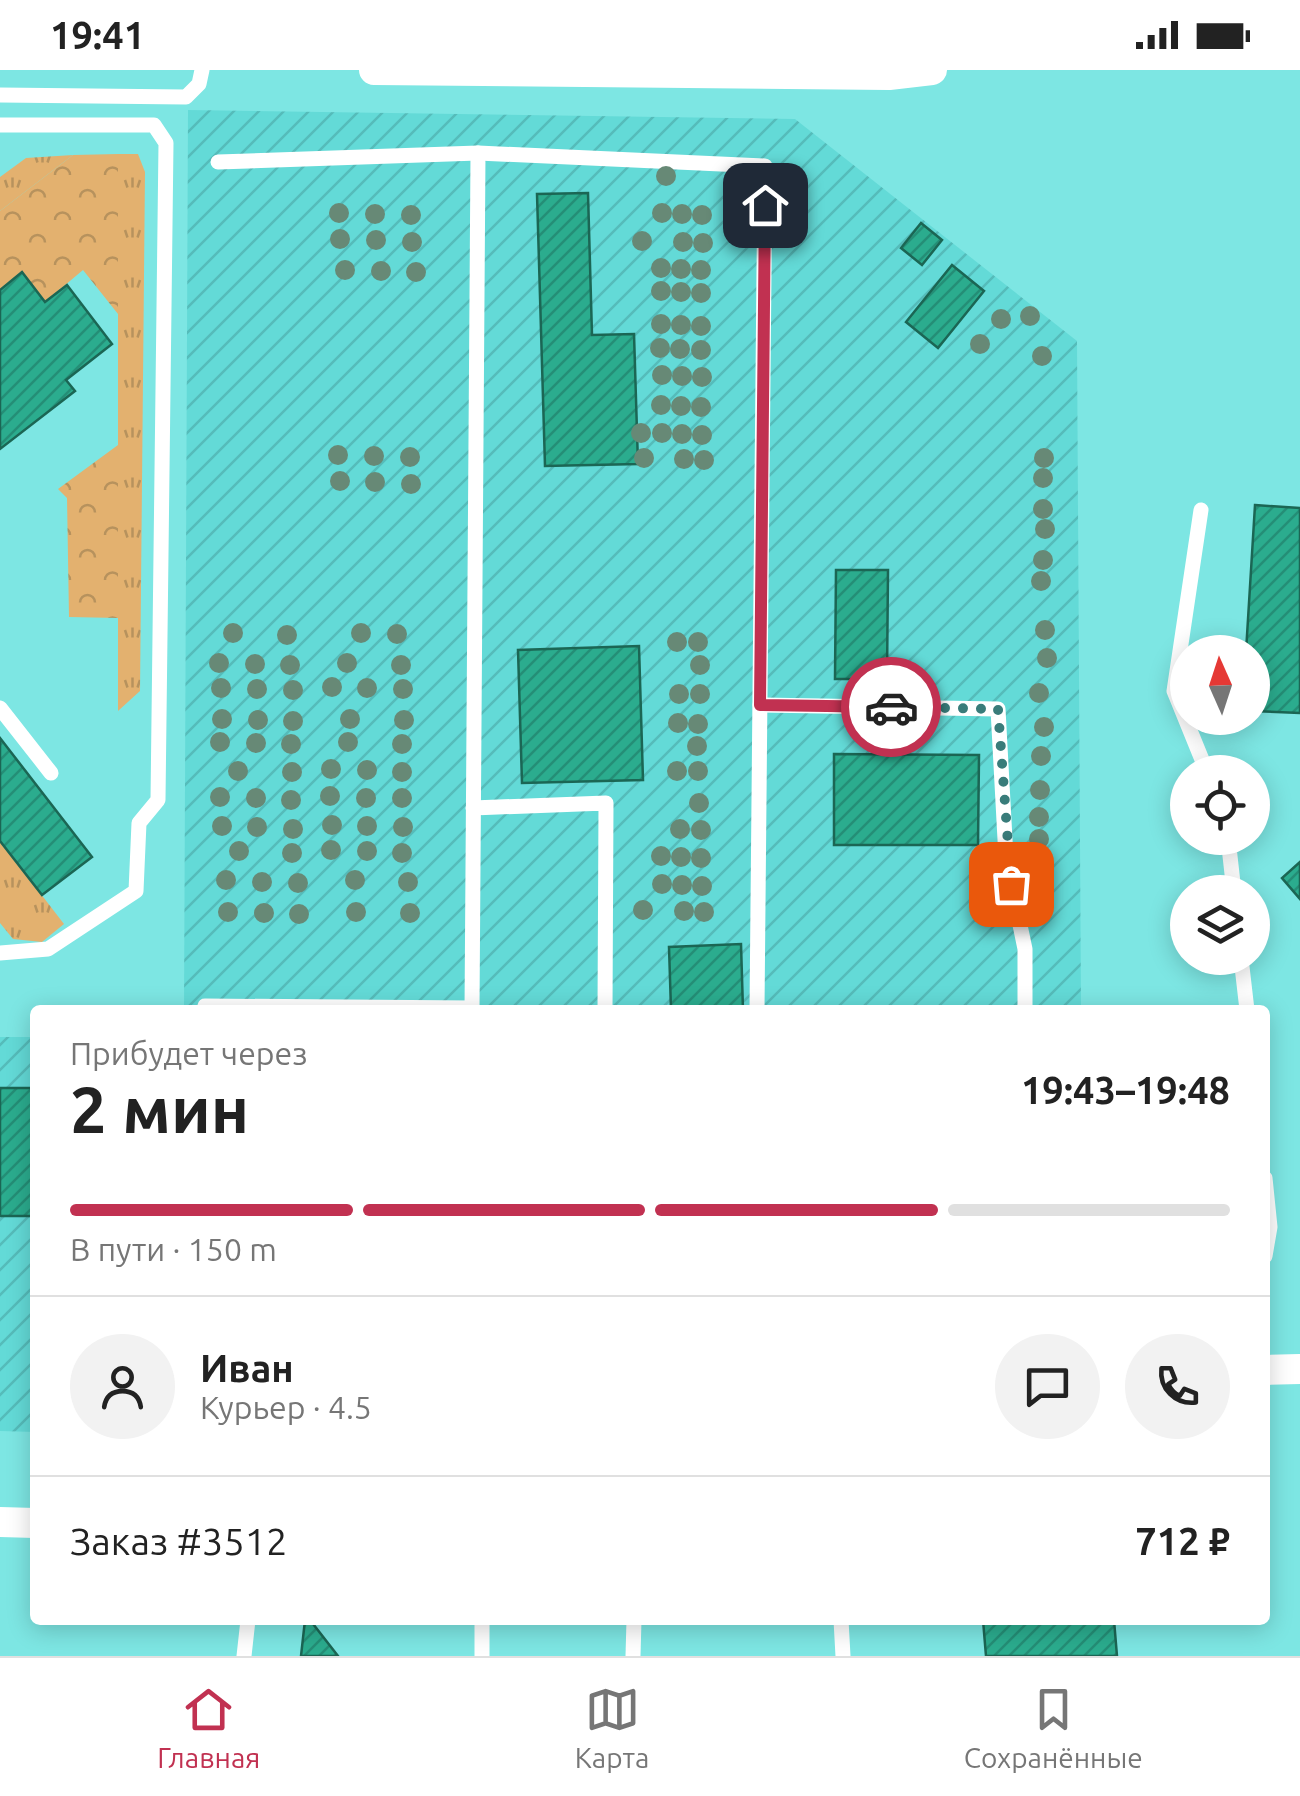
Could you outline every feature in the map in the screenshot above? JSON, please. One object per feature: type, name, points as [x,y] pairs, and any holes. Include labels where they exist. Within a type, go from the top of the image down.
[{"type":"street","points":[[374,70],[889,75],[932,70]]},
{"type":"street","points":[[1270,1370],[1300,1369]]},
{"type":"street","points":[[0,1522],[30,1523]]},
{"type":"lane","points":[[0,95],[186,97],[199,84],[202,70]]},
{"type":"lane","points":[[0,125],[154,126],[166,142],[158,800],[139,823],[136,891],[48,949],[0,953]]},
{"type":"lane","points":[[472,1005],[478,153]]},
{"type":"lane","points":[[218,162],[478,153],[766,166],[757,1005]]},
{"type":"lane","points":[[1200,755],[1174,691],[1201,510]]},
{"type":"lane","points":[[760,705],[998,709],[1006,858],[1025,949],[1025,1005]]},
{"type":"lane","points":[[0,708],[51,773]]},
{"type":"lane","points":[[474,808],[606,803],[605,1005]]},
{"type":"lane","points":[[1243,975],[1246,1005]]},
{"type":"lane","points":[[244,1656],[247,1625]]},
{"type":"lane","points":[[482,1625],[482,1656]]},
{"type":"lane","points":[[633,1656],[634,1625]]},
{"type":"lane","points":[[841,1625],[843,1656]]},
{"type":"shaded area","points":[[188,110],[795,119],[1077,341],[1081,1005],[184,1005]]},
{"type":"shaded area","points":[[0,1037],[30,1037],[30,1432],[0,1431]]},
{"type":"green space","points":[[118,154],[138,154],[145,172],[140,691],[118,711]]},
{"type":"green space","points":[[118,154],[118,314],[83,270],[45,302],[22,273],[0,290],[0,211],[73,155]]},
{"type":"green space","points":[[73,155],[0,211],[0,177],[26,158]]},
{"type":"green space","points":[[118,445],[118,618],[69,617],[67,498],[58,489]]},
{"type":"green space","points":[[0,841],[64,924],[42,942],[13,939],[0,923]]},
{"type":"building","points":[[588,193],[592,335],[634,334],[638,464],[545,466],[537,194]]},
{"type":"building","points":[[921,223],[942,240],[922,265],[901,248]]},
{"type":"building","points":[[952,265],[984,291],[938,348],[906,322]]},
{"type":"building","points":[[22,272],[45,302],[67,285],[112,344],[66,380],[75,391],[0,449],[0,290]]},
{"type":"building","points":[[1255,505],[1300,508],[1300,713],[1270,712],[1270,635],[1247,635]]},
{"type":"building","points":[[836,570],[888,570],[887,679],[835,679]]},
{"type":"building","points":[[639,646],[643,780],[522,783],[518,650]]},
{"type":"building","points":[[0,738],[92,857],[42,895],[0,841]]},
{"type":"building","points":[[834,754],[979,755],[978,845],[834,845]]},
{"type":"building","points":[[1300,862],[1300,899],[1282,878]]},
{"type":"building","points":[[741,944],[743,1005],[671,1005],[669,947]]},
{"type":"building","points":[[0,1088],[30,1088],[30,1216],[0,1216]]},
{"type":"building","points":[[304,1625],[314,1625],[338,1656],[301,1656]]},
{"type":"building","points":[[983,1625],[1114,1625],[1117,1656],[986,1656]]},
{"type":"way so far","points":[[891,707],[998,709],[1006,858],[1011,884]]},
{"type":"route","points":[[765,205],[760,705],[891,707]]}]
